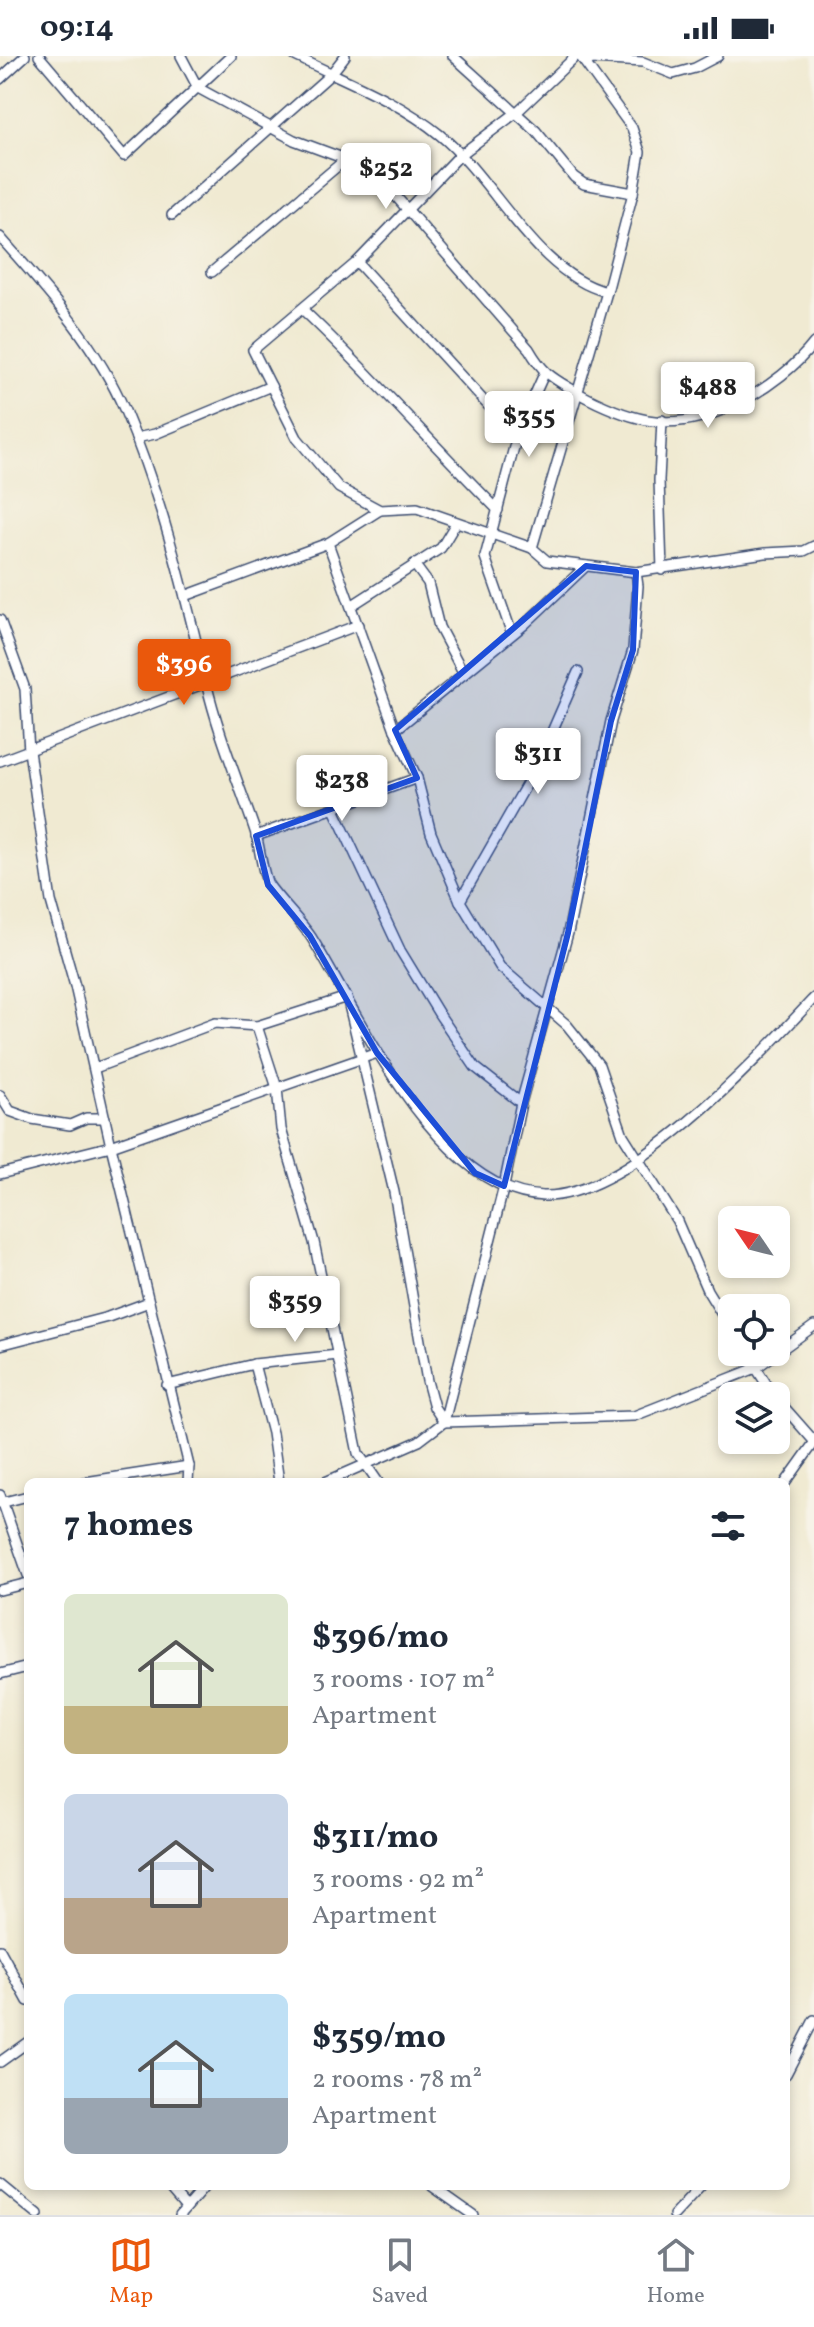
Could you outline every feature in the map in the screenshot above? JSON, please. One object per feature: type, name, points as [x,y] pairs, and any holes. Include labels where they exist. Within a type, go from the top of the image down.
[{"type":"street","points":[[0,79],[25,56]]},
{"type":"street","points":[[39,56],[124,156],[231,56]]},
{"type":"street","points":[[181,56],[198,88],[270,128],[346,159],[379,177],[529,349],[544,374],[614,410],[648,420],[698,416],[747,397],[788,370],[814,343]]},
{"type":"street","points":[[295,56],[398,104],[443,137],[557,266],[585,286],[607,292]]},
{"type":"street","points":[[172,215],[331,74],[345,56]]},
{"type":"street","points":[[453,56],[517,112],[574,177],[584,184],[633,193]]},
{"type":"street","points":[[380,510],[339,488],[297,438],[253,350],[357,262],[459,156],[581,58],[643,62],[673,74],[707,64],[718,56]]},
{"type":"street","points":[[532,548],[607,292],[633,193],[640,143],[581,58]]},
{"type":"street","points":[[212,272],[346,159]]},
{"type":"street","points":[[0,237],[53,297],[109,376],[136,438],[185,596],[205,682],[256,836],[268,885],[293,911],[347,997],[377,1053],[416,1109],[475,1173],[504,1186],[546,1196],[602,1179],[637,1161],[686,1125],[814,998]]},
{"type":"street","points":[[357,262],[505,424],[518,432]]},
{"type":"street","points":[[302,309],[360,364],[413,425],[498,510]]},
{"type":"street","points":[[512,634],[485,557],[518,432],[544,374]]},
{"type":"street","points":[[136,438],[155,434],[271,386]]},
{"type":"street","points":[[662,420],[659,523],[662,570]]},
{"type":"street","points":[[185,596],[328,543],[380,510],[417,508],[532,548],[547,561],[636,572],[765,553],[804,551],[814,546]]},
{"type":"street","points":[[351,606],[441,548],[456,523]]},
{"type":"street","points":[[328,543],[395,730],[417,778],[431,833],[460,901],[500,967],[580,1038],[599,1065],[623,1135],[677,1221],[718,1308]]},
{"type":"street","points":[[414,564],[428,583],[439,627],[464,674]]},
{"type":"street","points":[[395,730],[512,634],[586,566]]},
{"type":"street","points":[[444,1422],[592,827],[611,721],[633,650],[638,586],[636,572]]},
{"type":"street","points":[[0,620],[25,689],[29,751],[51,901],[95,1068],[167,1385],[189,1466],[188,1478]]},
{"type":"street","points":[[0,761],[358,625]]},
{"type":"street","points":[[460,901],[537,766],[578,672]]},
{"type":"street","points":[[256,836],[417,778]]},
{"type":"street","points":[[334,809],[400,950],[439,1014],[475,1067],[521,1103]]},
{"type":"street","points":[[95,1068],[215,1023],[257,1026],[347,997]]},
{"type":"street","points":[[347,997],[394,1192],[427,1381],[434,1407],[444,1422]]},
{"type":"street","points":[[257,1026],[277,1088],[281,1129],[314,1242],[358,1453],[375,1478]]},
{"type":"street","points":[[0,1174],[111,1146],[377,1053]]},
{"type":"street","points":[[0,1095],[10,1111],[32,1119],[70,1125],[86,1118],[105,1118]]},
{"type":"street","points":[[0,1345],[108,1317],[149,1302]]},
{"type":"street","points":[[333,1478],[419,1441],[444,1422],[634,1416],[756,1368],[814,1326]]},
{"type":"street","points":[[167,1385],[254,1364],[338,1355]]},
{"type":"street","points":[[254,1364],[272,1433],[278,1478]]},
{"type":"street","points":[[756,1368],[765,1382]]},
{"type":"street","points":[[789,1478],[814,1442],[790,1414]]},
{"type":"street","points":[[111,1478],[189,1466]]},
{"type":"street","points":[[24,1497],[1,1500],[24,1564]]},
{"type":"street","points":[[0,1590],[24,1584]]},
{"type":"street","points":[[0,1674],[24,1668]]},
{"type":"street","points":[[0,1950],[24,1994]]},
{"type":"street","points":[[790,2066],[814,2020]]},
{"type":"street","points":[[0,2062],[24,2045]]},
{"type":"street","points":[[0,2184],[38,2215]]},
{"type":"street","points":[[170,2190],[183,2211],[201,2190]]},
{"type":"street","points":[[438,2190],[473,2215]]},
{"type":"street","points":[[674,2215],[697,2190]]},
{"type":"highlighted area","points":[[586,566],[603,567],[636,572],[633,650],[611,721],[568,933],[504,1186],[475,1173],[377,1053],[310,936],[268,885],[256,836],[417,778],[395,730]]}]
